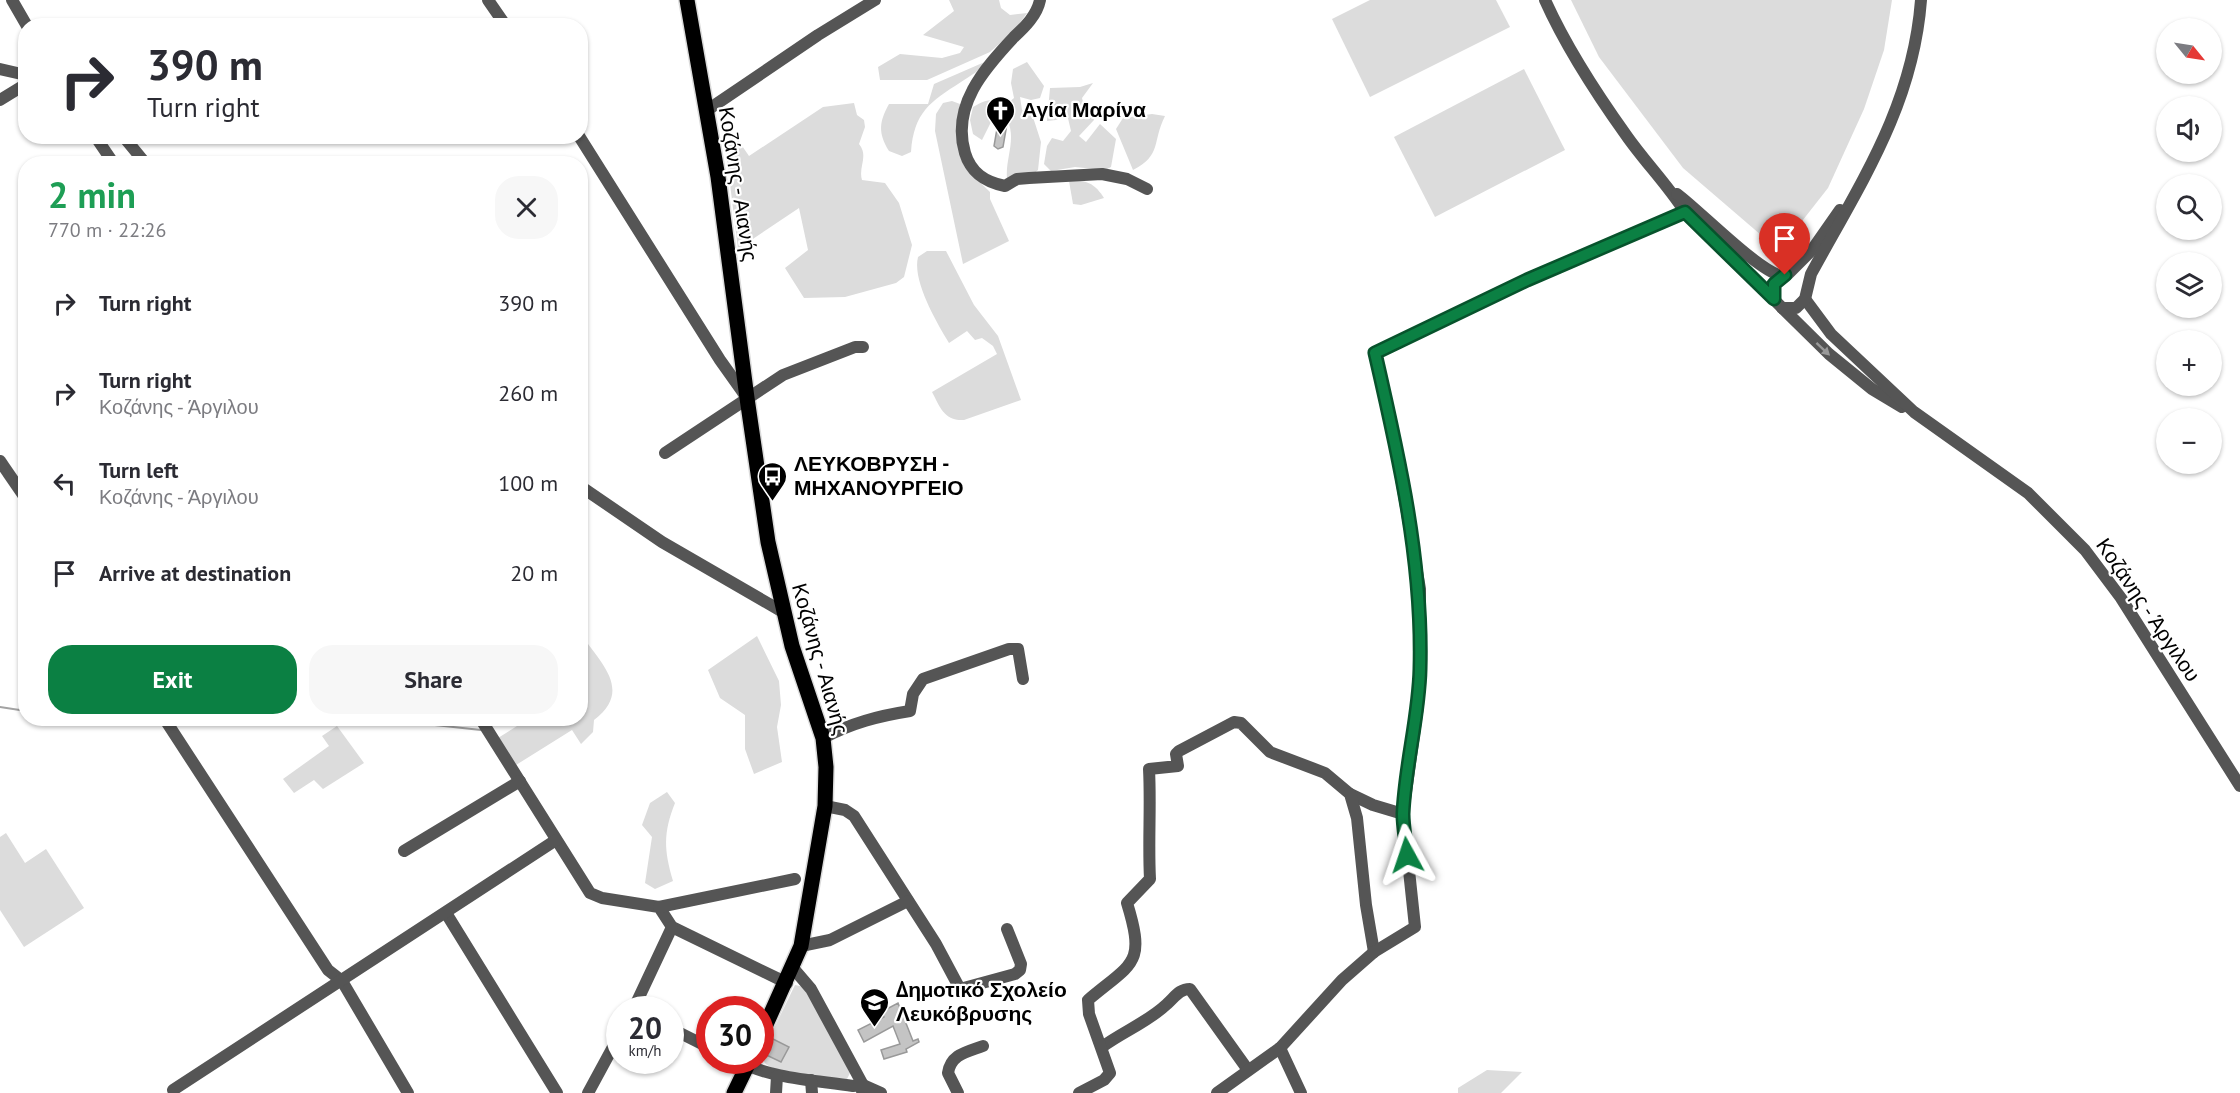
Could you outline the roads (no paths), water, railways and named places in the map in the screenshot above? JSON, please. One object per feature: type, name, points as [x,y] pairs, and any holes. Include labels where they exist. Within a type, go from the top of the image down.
[{"type":"main road","name":"Κοζάνης - Αιανής","points":[[687,0],[722,199],[768,542],[783,612],[823,738],[826,766],[825,806],[801,946],[774,1009]]},
{"type":"main road","points":[[734,1093],[740,1074]]},
{"type":"street","points":[[12,0],[22,18]]},
{"type":"street","points":[[488,0],[500,18]]},
{"type":"street","points":[[706,111],[818,35],[875,0]]},
{"type":"street","points":[[1040,0],[1034,15],[981,75],[967,101],[962,118],[962,135],[969,164],[974,172],[985,180],[1005,186],[1017,179],[1102,174],[1127,179],[1147,189]]},
{"type":"street","name":"Κοζάνης - Άργιλου","points":[[1545,0],[1570,46],[1626,135],[1670,188],[1685,212],[1799,326],[1857,378],[1895,404],[1914,412]]},
{"type":"street","points":[[1857,191],[1812,250],[1773,288],[1778,303],[1796,308],[1806,294],[1811,274],[1857,191],[1889,131],[1914,52],[1921,0]]},
{"type":"street","points":[[0,69],[18,73]]},
{"type":"street","points":[[0,100],[18,89]]},
{"type":"street","points":[[130,144],[139,156]]},
{"type":"street","points":[[584,144],[714,351],[747,398]]},
{"type":"street","name":"Κοζάνης - Άργιλου","points":[[1670,188],[1759,264],[1775,274],[1801,278],[1806,294],[1831,334],[1914,412],[2028,493],[2085,550],[2121,598],[2240,786]]},
{"type":"street","points":[[1218,1093],[1280,1048],[1342,980],[1374,952],[1415,927],[1403,814],[1418,706],[1420,589],[1394,437],[1375,353],[1527,280],[1685,212]]},
{"type":"street","points":[[664,453],[783,375],[809,363],[855,347],[863,347]]},
{"type":"street","points":[[0,460],[18,488]]},
{"type":"street","points":[[588,491],[662,542],[783,612]]},
{"type":"street","points":[[823,738],[867,718],[910,711],[913,694],[923,680],[1009,649],[1018,649],[1023,680]]},
{"type":"street","points":[[1079,1093],[1109,1077],[1109,1067],[1089,1014],[1088,1000],[1132,962],[1137,944],[1126,903],[1150,879],[1149,769],[1178,766],[1176,754],[1179,751],[1237,721],[1270,752],[1324,773],[1350,794],[1373,805],[1403,814]]},
{"type":"street","points":[[169,726],[328,970],[342,981],[408,1093]]},
{"type":"street","points":[[485,726],[590,893],[602,898],[659,907],[795,879]]},
{"type":"street","points":[[404,851],[520,781]]},
{"type":"street","points":[[1350,794],[1357,818],[1366,905],[1374,952]]},
{"type":"street","points":[[825,806],[845,810],[854,816],[946,962],[960,989],[1014,974],[1020,970],[1021,964],[1007,929]]},
{"type":"street","points":[[173,1090],[556,840]]},
{"type":"street","points":[[801,946],[830,940],[908,901]]},
{"type":"street","points":[[659,907],[672,927],[787,983]]},
{"type":"street","points":[[446,913],[557,1093]]},
{"type":"street","points":[[640,996],[672,927]]},
{"type":"street","points":[[793,968],[811,989],[862,1089]]},
{"type":"street","points":[[1102,1047],[1120,1034],[1150,1019],[1179,991],[1190,989],[1248,1070]]},
{"type":"street","points":[[958,1093],[948,1073],[952,1060],[983,1046]]},
{"type":"street","points":[[1280,1048],[1301,1093]]},
{"type":"street","points":[[590,1092],[606,1061]]},
{"type":"street","points":[[772,1074],[811,1087],[853,1086],[881,1093]]},
{"type":"street","points":[[776,1093],[777,1076]]},
{"type":"waterway","points":[[0,707],[18,710]]},
{"type":"waterway","points":[[444,726],[481,730]]},
{"type":"place","name":"Αγία Μαρίνα","points":[[1001,136]]},
{"type":"place","name":"ΛΕΥΚΟΒΡΥΣΗ - ΜΗΧΑΝΟΥΡΓΕΙΟ","points":[[773,502]]},
{"type":"place","name":"Δημοτικό Σχολείο Λευκόβρυσης","points":[[875,1028]]}]
